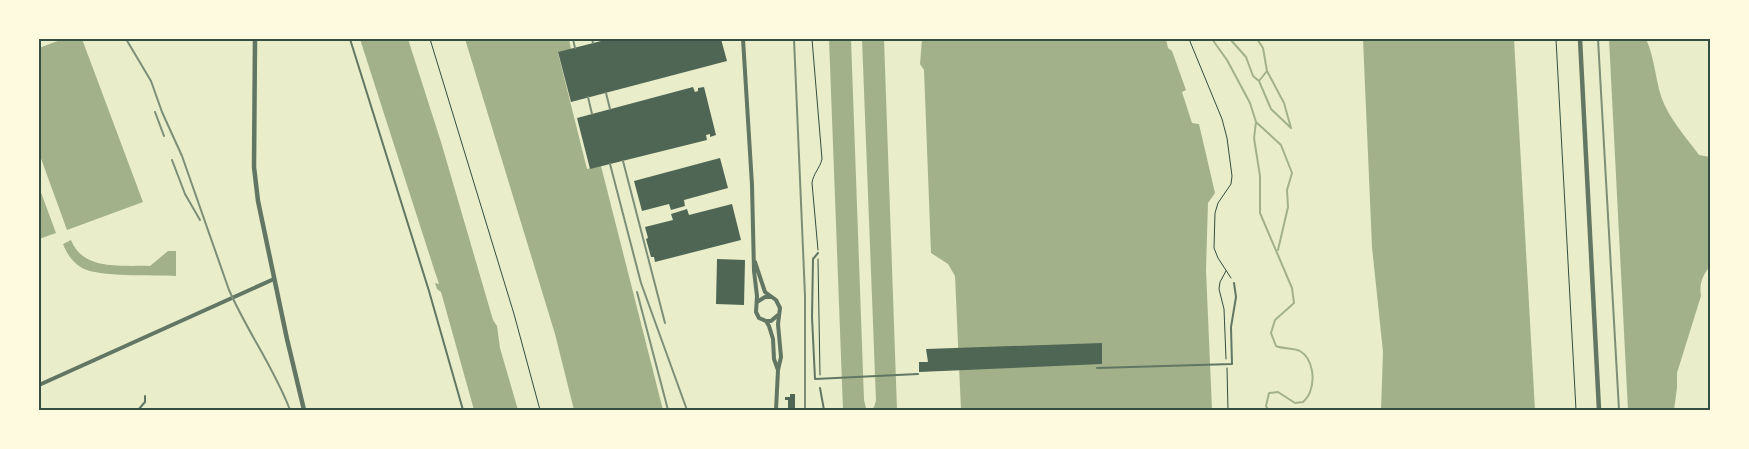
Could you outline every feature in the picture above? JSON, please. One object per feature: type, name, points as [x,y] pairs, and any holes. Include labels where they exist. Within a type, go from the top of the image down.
[{"type":"street","points":[[255,39],[254,167],[258,201],[304,410]]},
{"type":"street","points":[[743,39],[748,104],[754,283],[757,302],[755,308],[759,318],[766,321],[778,315]]},
{"type":"street","points":[[1580,39],[1599,410]]},
{"type":"street","points":[[754,260],[764,292],[779,304],[780,308],[778,315],[781,357],[778,370],[776,410]]},
{"type":"street","points":[[39,385],[274,279]]},
{"type":"street","points":[[757,302],[764,297],[770,297]]},
{"type":"street","points":[[766,321],[773,338],[774,359],[778,370]]},
{"type":"lane","points":[[350,39],[429,291],[463,410]]},
{"type":"lane","points":[[818,253],[813,259],[812,336],[815,379],[918,374]]},
{"type":"lane","points":[[1097,368],[1232,364],[1232,317],[1236,297],[1234,283]]},
{"type":"lane","points":[[820,388],[824,410]]},
{"type":"lane","points":[[138,410],[145,402],[145,396]]},
{"type":"path","points":[[430,39],[514,314],[540,410]]},
{"type":"path","points":[[812,39],[822,159],[812,183],[818,253],[820,388]]},
{"type":"path","points":[[1189,39],[1222,119],[1227,138],[1232,176],[1231,184],[1218,203],[1215,213],[1214,248],[1234,283]]},
{"type":"path","points":[[1556,39],[1576,410]]},
{"type":"path","points":[[1226,270],[1219,289],[1224,309],[1226,358]]},
{"type":"path","points":[[1227,371],[1228,410]]},
{"type":"shaded area","points":[[63,39],[82,39],[143,202],[67,230],[39,153],[39,48]]},
{"type":"shaded area","points":[[360,39],[408,39],[441,142],[493,320],[497,326],[500,348],[518,410],[474,410],[441,292],[437,289],[435,283],[439,284]]},
{"type":"shaded area","points":[[465,39],[569,39],[571,49],[558,53],[587,169],[601,166],[663,410],[574,410],[555,334]]},
{"type":"shaded area","points":[[829,39],[851,39],[864,400],[866,408],[869,410],[843,410]]},
{"type":"shaded area","points":[[862,39],[884,39],[897,410],[871,410],[876,401]]},
{"type":"shaded area","points":[[922,39],[1166,39],[1186,90],[1182,92],[1192,123],[1199,124],[1215,193],[1208,203],[1206,270],[1212,410],[961,410],[955,276],[948,264],[931,253],[924,70],[920,64]]},
{"type":"shaded area","points":[[1363,39],[1514,39],[1535,410],[1381,410],[1383,352],[1372,247]]},
{"type":"shaded area","points":[[1609,39],[1646,39],[1665,106],[1699,155],[1710,157],[1710,266],[1702,280],[1701,296],[1677,373],[1674,410],[1628,410]]},
{"type":"shaded area","points":[[39,187],[56,233],[39,239]]},
{"type":"shaded area","points":[[71,240],[84,257],[94,262],[116,266],[150,266],[168,251],[176,251],[176,276],[113,274],[90,271],[78,266],[68,254],[63,244]]},
{"type":"building","points":[[609,39],[702,39],[702,41],[721,39],[727,61],[571,102],[558,52]]},
{"type":"building","points":[[693,87],[695,92],[698,91],[698,88],[704,87],[716,135],[710,137],[710,134],[706,135],[707,140],[590,169],[577,118]]},
{"type":"building","points":[[720,158],[728,188],[684,200],[685,206],[671,210],[669,204],[642,211],[634,181]]},
{"type":"building","points":[[732,204],[741,240],[655,262],[654,257],[651,257],[645,227],[673,220],[671,214],[687,209],[689,215]]},
{"type":"building","points":[[717,259],[745,260],[744,305],[716,304]]},
{"type":"building","points":[[1102,343],[1102,364],[919,372],[919,362],[928,362],[926,349]]},
{"type":"building","points":[[790,394],[795,394],[795,410],[788,410],[788,400],[785,400],[785,397],[790,397]]},
{"type":"waterway","points":[[1212,39],[1227,60],[1250,103],[1256,122],[1281,145],[1292,173],[1287,190],[1288,207],[1278,250]]},
{"type":"waterway","points":[[1230,39],[1246,57],[1253,76],[1259,81],[1271,109],[1291,128],[1284,103],[1267,71],[1263,48],[1257,39]]},
{"type":"waterway","points":[[1259,81],[1267,71]]},
{"type":"waterway","points":[[1256,122],[1254,138],[1260,176],[1260,213],[1292,288],[1294,303],[1275,320],[1271,333],[1276,346],[1300,351],[1308,359],[1312,370],[1312,387],[1303,402],[1295,403],[1278,392],[1269,393],[1266,406],[1268,410]]},
{"type":"railway","points":[[126,39],[151,81],[162,112],[182,156],[229,290],[284,394],[290,410]]},
{"type":"railway","points":[[573,39],[575,48]]},
{"type":"railway","points":[[592,39],[593,43]]},
{"type":"railway","points":[[794,39],[805,296],[805,410]]},
{"type":"railway","points":[[1598,39],[1619,410]]},
{"type":"railway","points":[[606,93],[610,109]]},
{"type":"railway","points":[[588,97],[592,114]]},
{"type":"railway","points":[[155,112],[164,136]]},
{"type":"railway","points":[[172,160],[185,194],[200,220]]},
{"type":"railway","points":[[623,161],[665,323]]},
{"type":"railway","points":[[610,164],[641,283],[687,410]]},
{"type":"railway","points":[[637,292],[668,410]]}]
